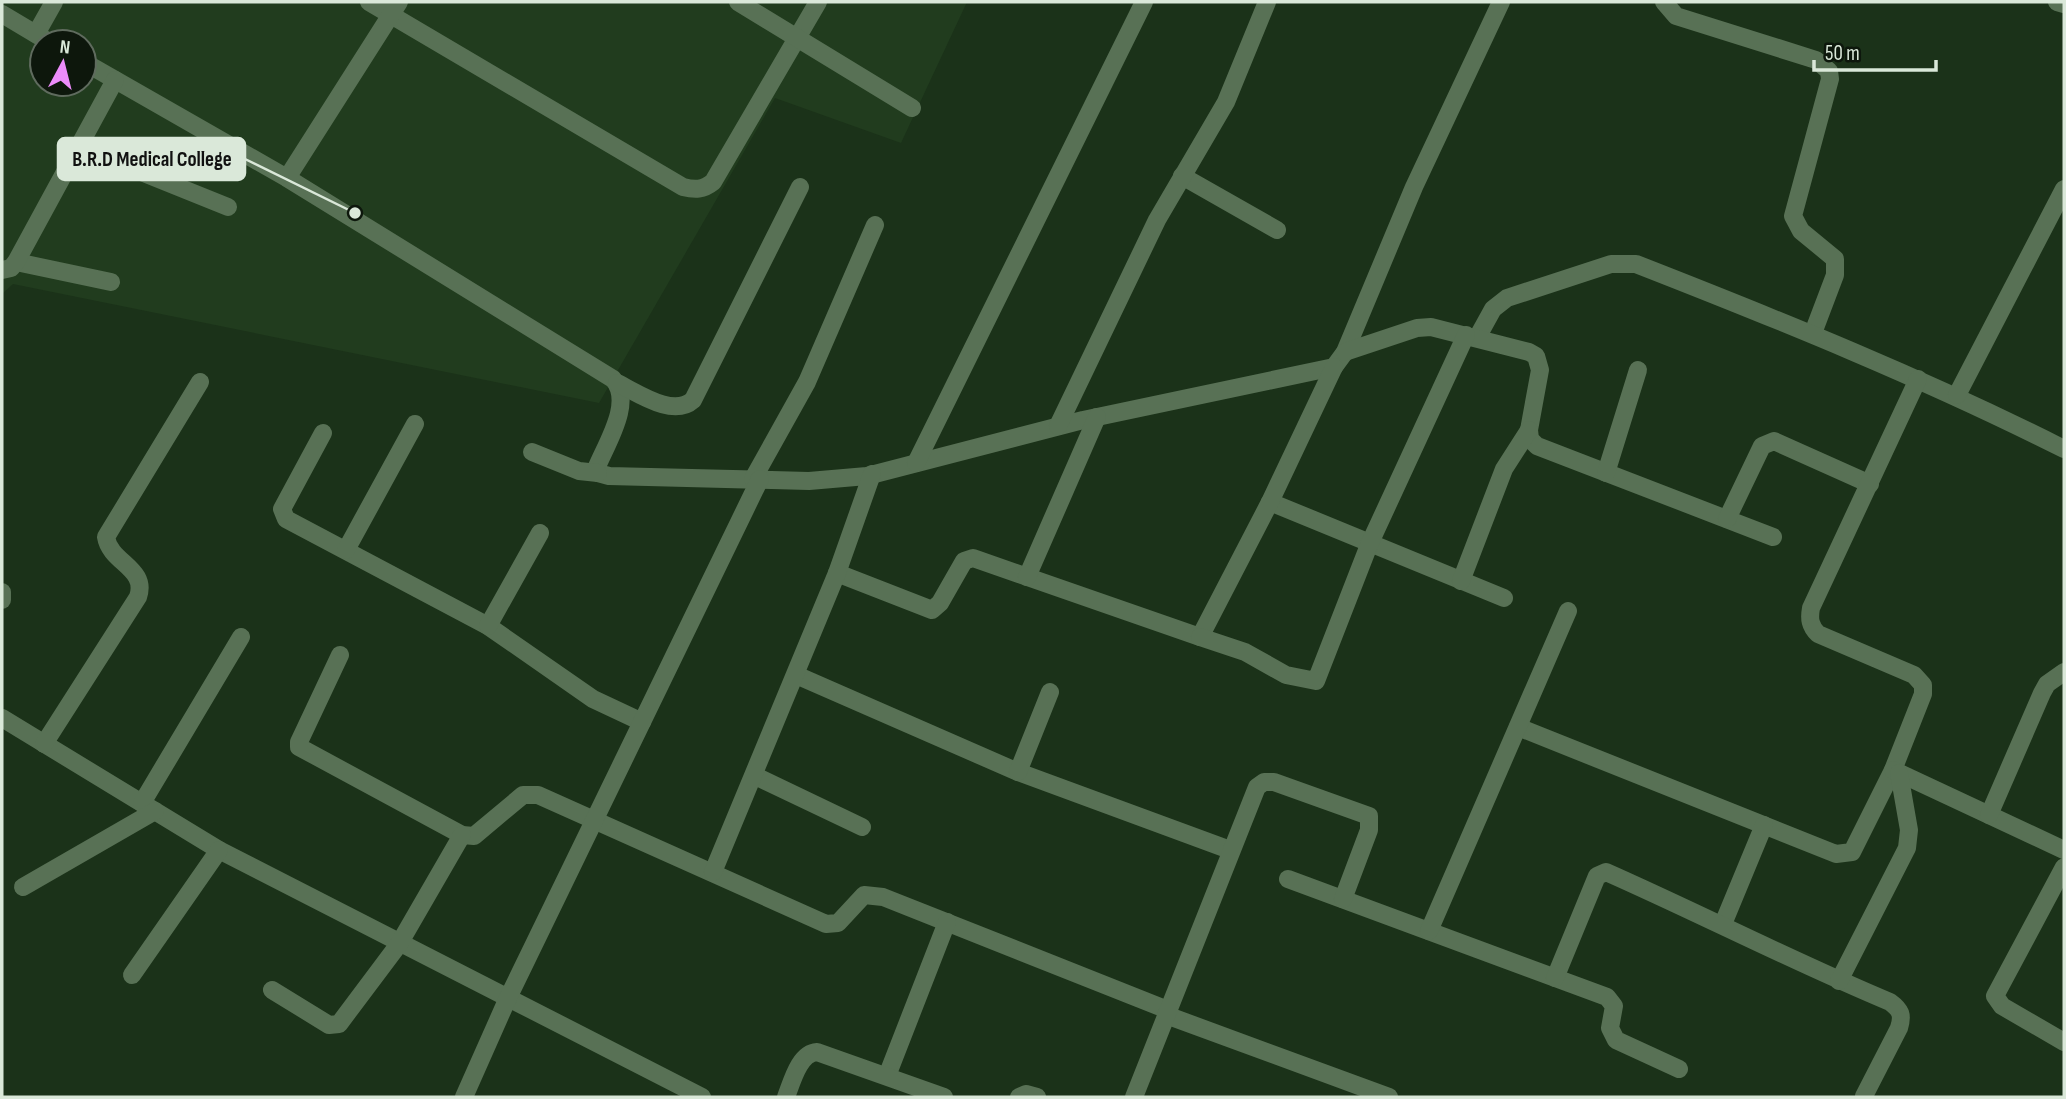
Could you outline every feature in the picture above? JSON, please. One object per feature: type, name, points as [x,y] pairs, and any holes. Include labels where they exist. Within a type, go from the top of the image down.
[{"type":"street","points":[[46,28],[54,2]]},
{"type":"street","points":[[369,2],[395,8],[683,187],[694,189],[705,188],[713,182],[818,2]]},
{"type":"street","points":[[738,2],[912,108]]},
{"type":"street","points":[[916,463],[1144,2]]},
{"type":"street","points":[[1058,426],[1149,235],[1226,102],[1267,2]]},
{"type":"street","points":[[1200,637],[1270,502],[1334,367],[1345,352],[1414,187],[1500,2]]},
{"type":"street","points":[[1664,2],[1676,16],[1816,60],[1829,71],[1830,79],[1793,216],[1801,231],[1835,259],[1835,275],[1813,333]]},
{"type":"street","points":[[2057,2],[2064,4]]},
{"type":"street","points":[[287,178],[395,8]]},
{"type":"street","points":[[2,14],[28,29]]},
{"type":"street","points":[[98,70],[287,178],[617,383],[668,406],[687,406],[693,400],[800,187]]},
{"type":"street","points":[[110,282],[9,266],[115,80]]},
{"type":"street","points":[[79,147],[228,207]]},
{"type":"street","points":[[1182,176],[1277,230]]},
{"type":"street","points":[[1957,395],[2064,189]]},
{"type":"street","points":[[464,1097],[507,1000],[756,479],[807,382],[875,225]]},
{"type":"street","points":[[837,573],[932,610],[940,603],[961,565],[968,558],[1244,652],[1286,675],[1316,681],[1369,545],[1472,337],[1498,302],[1624,262],[1636,264],[1813,333],[1957,395],[2064,449]]},
{"type":"street","points":[[1345,352],[1416,328],[1431,327],[1536,356],[1540,370],[1529,430],[1530,439],[1537,446],[1773,537]]},
{"type":"street","points":[[532,452],[579,471],[609,476],[809,481],[873,474],[1058,426],[1334,367]]},
{"type":"street","points":[[1606,473],[1638,370]]},
{"type":"street","points":[[1518,727],[1836,854],[1852,852],[1896,772],[1923,694],[1923,685],[1914,675],[1818,634],[1812,627],[1811,608],[1918,379]]},
{"type":"street","points":[[44,744],[138,597],[141,583],[137,575],[111,551],[106,537],[200,382]]},
{"type":"street","points":[[598,473],[596,469],[622,402],[617,383]]},
{"type":"street","points":[[1027,577],[1097,417]]},
{"type":"street","points":[[346,550],[415,424]]},
{"type":"street","points":[[1461,581],[1504,469],[1529,430]]},
{"type":"street","points":[[323,433],[282,509],[282,515],[488,626],[593,699],[642,722]]},
{"type":"street","points":[[1727,519],[1762,446],[1768,441],[1774,441],[1870,484]]},
{"type":"street","points":[[713,872],[796,675],[873,474]]},
{"type":"street","points":[[1270,502],[1369,545],[1504,598]]},
{"type":"street","points":[[488,626],[540,533]]},
{"type":"street","points":[[2,592],[2,600]]},
{"type":"street","points":[[1429,931],[1569,611]]},
{"type":"street","points":[[23,887],[148,807],[241,637]]},
{"type":"street","points":[[340,655],[299,747],[462,835],[474,836],[523,795],[530,793],[596,818],[826,924],[838,923],[856,901],[873,894],[1167,1013],[1389,1097]]},
{"type":"street","points":[[1989,815],[2042,693],[2047,684],[2064,672]]},
{"type":"street","points":[[796,675],[1018,772],[1230,850]]},
{"type":"street","points":[[1018,772],[1050,692]]},
{"type":"street","points":[[2,718],[219,850],[507,1000],[702,1097]]},
{"type":"street","points":[[1896,772],[2064,849]]},
{"type":"street","points":[[1839,981],[1907,848],[1909,830],[1896,772]]},
{"type":"street","points":[[755,776],[862,827]]},
{"type":"street","points":[[1134,1097],[1252,795],[1264,782],[1274,782],[1365,812],[1369,816],[1369,830],[1343,899]]},
{"type":"street","points":[[1723,924],[1764,825]]},
{"type":"street","points":[[272,990],[334,1026],[344,1020],[399,944],[462,835]]},
{"type":"street","points":[[132,975],[219,850]]},
{"type":"street","points":[[2064,867],[1995,996],[2002,1006],[2064,1042]]},
{"type":"street","points":[[1555,978],[1601,873],[1723,924],[1839,981],[1890,1002],[1899,1009],[1902,1017],[1864,1096]]},
{"type":"street","points":[[1288,879],[1612,1000],[1610,1028],[1616,1040],[1679,1069]]},
{"type":"street","points":[[894,1085],[947,922]]},
{"type":"street","points":[[786,1097],[804,1057],[809,1052],[817,1052],[894,1085],[944,1097]]},
{"type":"street","points":[[1019,1097],[1026,1094],[1037,1097]]},
{"type":"shaded area","points":[[2,2],[967,2],[901,143],[775,98],[599,403],[13,284],[2,294]]},
{"type":"place","name":"B.R.D Medical College","points":[[355,213]]}]
